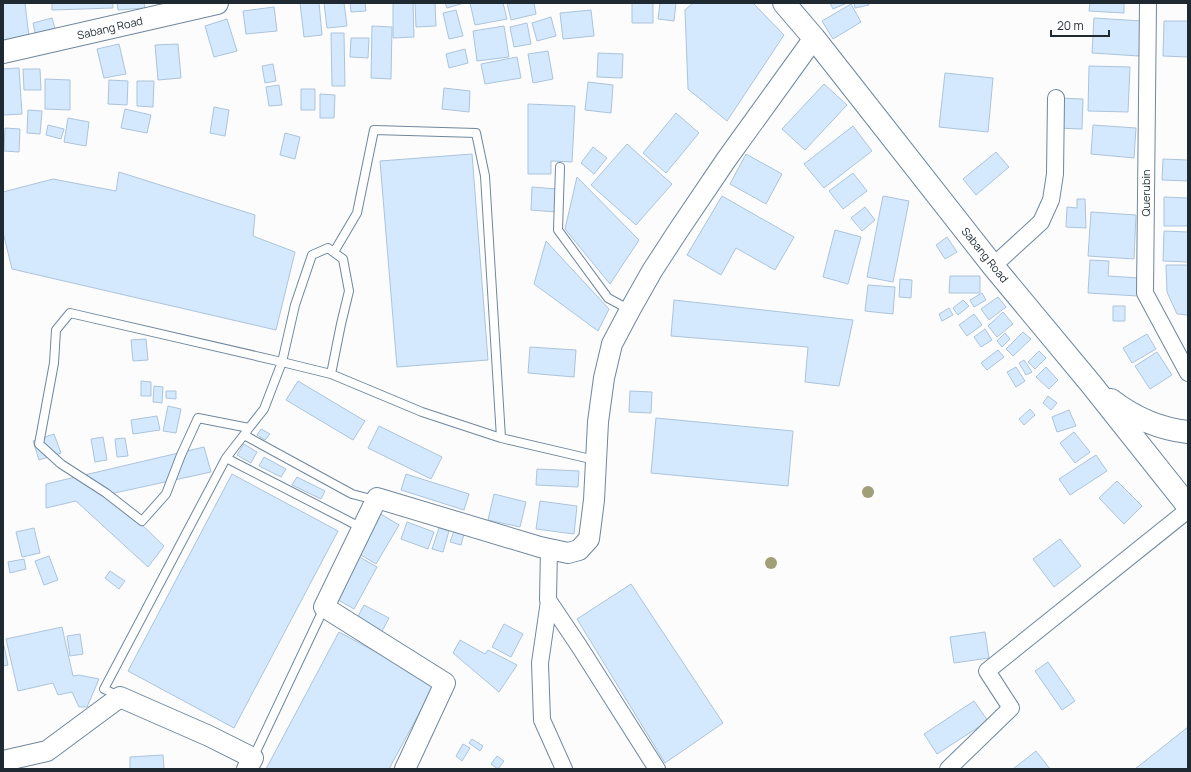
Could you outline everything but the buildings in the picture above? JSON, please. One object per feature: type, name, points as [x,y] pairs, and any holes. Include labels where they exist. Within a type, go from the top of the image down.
[{"type":"main road","name":"Sabang Road","points":[[3,52],[158,10],[217,3]]},
{"type":"main road","name":"Sabang Road","points":[[784,3],[814,38],[993,266],[1091,384],[1188,506]]},
{"type":"main road","points":[[1091,384],[1121,407],[1140,418],[1164,427],[1188,432]]},
{"type":"street","name":"Querubin","points":[[1148,3],[1145,292],[1188,373]]},
{"type":"street","points":[[405,769],[445,683],[324,607],[377,498],[549,549],[568,553],[579,550],[588,539],[594,500],[598,422],[604,378],[612,344],[652,271],[708,186],[814,38]]},
{"type":"street","points":[[993,266],[1041,222],[1051,200],[1055,174],[1056,98]]},
{"type":"street","points":[[948,769],[1011,708],[987,671],[1188,510]]},
{"type":"street","points":[[549,549],[549,601],[540,664],[542,720],[564,769]]},
{"type":"street","points":[[549,601],[657,769]]},
{"type":"street","points":[[3,761],[47,751],[120,697],[209,736],[250,764]]},
{"type":"lane","points":[[334,252],[357,213],[374,130],[476,133],[486,176],[501,438]]},
{"type":"lane","points":[[560,167],[558,230],[608,298],[630,310]]},
{"type":"lane","points":[[120,697],[104,689],[226,458],[264,409],[282,362],[295,305],[312,255],[328,248],[343,259],[349,291],[331,374]]},
{"type":"lane","points":[[254,422],[249,428],[198,418],[181,455],[166,494],[142,521],[106,493],[62,464],[39,444],[54,363],[56,330],[70,313],[282,362],[331,374],[422,412],[501,438],[596,460]]},
{"type":"lane","points":[[244,435],[352,494],[376,500]]},
{"type":"lane","points":[[226,458],[362,528]]},
{"type":"lane","points":[[250,764],[324,607]]}]
